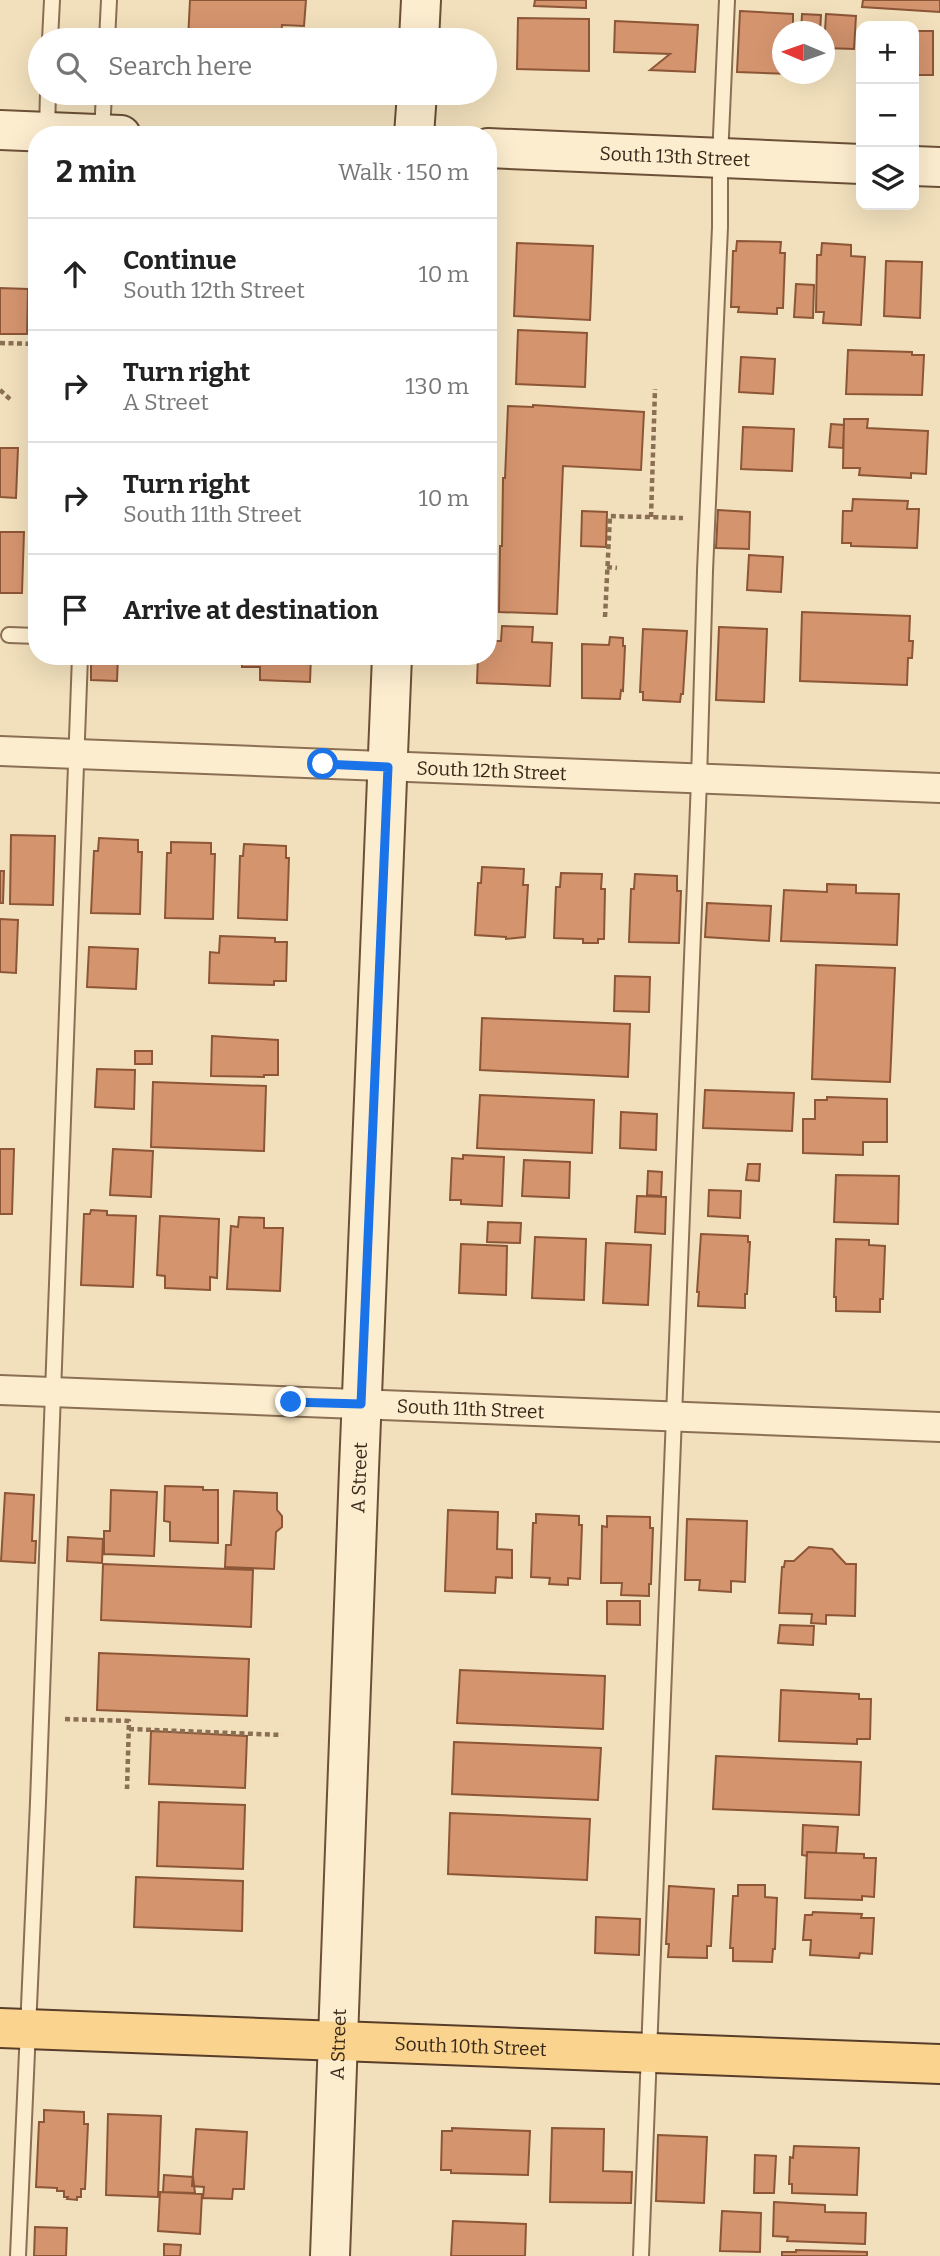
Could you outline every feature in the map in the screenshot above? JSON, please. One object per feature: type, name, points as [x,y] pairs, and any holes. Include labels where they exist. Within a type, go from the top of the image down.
[{"type":"main road","points":[[420,28],[421,0]]},
{"type":"main road","points":[[414,126],[415,105]]},
{"type":"main road","points":[[0,130],[28,131]]},
{"type":"main road","name":"South 13th Street","points":[[497,148],[856,164]]},
{"type":"main road","points":[[919,166],[940,167]]},
{"type":"main road","name":"A Street","points":[[330,2256],[392,665]]},
{"type":"main road","name":"South 10th Street","points":[[13,2028],[940,2064]]},
{"type":"street","name":"South 12th Street","points":[[0,751],[940,788]]},
{"type":"street","name":"South 11th Street","points":[[0,1390],[940,1427]]},
{"type":"lane","points":[[51,28],[52,0]]},
{"type":"lane","points":[[108,28],[109,0]]},
{"type":"lane","points":[[641,2256],[727,0]]},
{"type":"lane","points":[[47,126],[48,105]]},
{"type":"lane","points":[[102,126],[103,105]]},
{"type":"lane","points":[[9,635],[28,636]]},
{"type":"lane","points":[[19,2256],[13,2028],[40,1718],[80,665]]},
{"type":"path","points":[[0,343],[28,344]]},
{"type":"path","points":[[651,517],[655,389]]},
{"type":"path","points":[[0,390],[12,401]]},
{"type":"path","points":[[605,617],[610,516],[707,519]]},
{"type":"path","points":[[607,567],[617,568]]},
{"type":"path","points":[[40,1718],[129,1721],[127,1789]]},
{"type":"path","points":[[129,1728],[282,1735]]},
{"type":"path","points":[[119,1757],[128,1757]]},
{"type":"building","points":[[190,0],[306,0],[304,26],[189,28]]},
{"type":"building","points":[[535,0],[586,0],[586,8],[534,6]]},
{"type":"building","points":[[863,0],[940,0],[940,12],[862,7]]},
{"type":"building","points":[[740,11],[793,14],[793,21],[772,21],[772,74],[737,72]]},
{"type":"building","points":[[802,14],[821,15],[821,21],[802,21]]},
{"type":"building","points":[[826,14],[856,16],[854,49],[835,48],[835,21],[826,21]]},
{"type":"building","points":[[518,18],[589,19],[589,71],[517,69]]},
{"type":"building","points":[[615,21],[698,25],[695,72],[650,70],[670,54],[614,52]]},
{"type":"building","points":[[919,31],[933,31],[933,75],[919,75]]},
{"type":"building","points":[[737,241],[781,242],[780,253],[785,253],[783,308],[777,308],[777,314],[738,312],[739,307],[731,307],[733,251],[736,251]]},
{"type":"building","points":[[517,243],[593,246],[590,320],[514,316]]},
{"type":"building","points":[[822,243],[851,245],[851,256],[865,257],[861,325],[823,323],[824,312],[816,312],[817,255],[821,255]]},
{"type":"building","points":[[886,261],[922,262],[920,318],[884,316]]},
{"type":"building","points":[[796,284],[814,285],[813,318],[794,317]]},
{"type":"building","points":[[0,288],[28,289],[27,334],[0,334]]},
{"type":"building","points":[[518,330],[587,333],[585,387],[516,384]]},
{"type":"building","points":[[848,350],[912,352],[912,355],[924,355],[922,395],[846,394]]},
{"type":"building","points":[[741,357],[775,359],[773,394],[739,392]]},
{"type":"building","points":[[533,405],[644,412],[641,470],[563,466],[557,614],[499,612],[508,406]]},
{"type":"building","points":[[844,419],[868,419],[867,428],[928,431],[926,474],[911,473],[911,478],[859,475],[860,468],[843,468]]},
{"type":"building","points":[[831,424],[844,425],[843,448],[829,447]]},
{"type":"building","points":[[743,427],[794,429],[792,471],[741,469]]},
{"type":"building","points":[[0,448],[18,448],[16,498],[0,497]]},
{"type":"building","points":[[853,499],[908,501],[907,509],[919,509],[917,548],[851,546],[851,543],[842,543],[843,511],[852,511]]},
{"type":"building","points":[[718,510],[750,512],[749,549],[716,548]]},
{"type":"building","points":[[582,511],[607,512],[606,547],[581,546]]},
{"type":"building","points":[[0,532],[24,532],[22,593],[0,593]]},
{"type":"building","points":[[749,555],[783,557],[781,592],[747,590]]},
{"type":"building","points":[[802,612],[910,616],[909,641],[913,641],[912,658],[908,658],[907,685],[800,681]]},
{"type":"building","points":[[502,626],[533,627],[532,642],[552,643],[550,686],[477,683],[478,665],[497,665],[497,641],[501,641]]},
{"type":"building","points":[[719,627],[767,629],[764,702],[716,700]]},
{"type":"building","points":[[643,629],[687,631],[683,694],[680,702],[643,700],[643,692],[640,692]]},
{"type":"building","points":[[610,637],[623,638],[625,646],[623,691],[621,690],[620,699],[582,698],[582,644],[609,645]]},
{"type":"building","points":[[91,665],[118,665],[117,681],[91,680]]},
{"type":"building","points":[[311,665],[310,682],[260,680],[260,667],[242,667]]},
{"type":"building","points":[[11,835],[55,836],[53,905],[10,904]]},
{"type":"building","points":[[99,838],[138,840],[138,852],[142,852],[140,914],[91,913],[94,851],[98,851]]},
{"type":"building","points":[[171,842],[211,843],[211,854],[215,854],[213,919],[165,918],[167,853],[171,853]]},
{"type":"building","points":[[244,844],[286,846],[286,858],[289,858],[287,920],[238,918],[240,856],[243,856]]},
{"type":"building","points":[[482,867],[524,869],[523,885],[528,885],[525,937],[506,939],[475,935],[478,883],[481,883]]},
{"type":"building","points":[[0,871],[4,871],[3,903],[0,903]]},
{"type":"building","points":[[561,873],[602,874],[601,889],[605,889],[604,939],[598,939],[598,943],[583,943],[583,939],[554,938],[556,887],[560,887]]},
{"type":"building","points":[[635,874],[677,876],[677,891],[681,891],[679,943],[629,942],[631,889],[634,889]]},
{"type":"building","points":[[827,884],[856,885],[856,893],[899,894],[897,945],[781,941],[784,890],[827,892]]},
{"type":"building","points":[[707,903],[771,906],[769,941],[705,937]]},
{"type":"building","points":[[0,919],[18,920],[16,973],[0,972]]},
{"type":"building","points":[[220,936],[275,938],[275,942],[287,942],[286,981],[274,981],[274,985],[209,983],[210,952],[219,953]]},
{"type":"building","points":[[89,947],[138,949],[136,989],[87,987]]},
{"type":"building","points":[[816,965],[895,968],[890,1082],[812,1079]]},
{"type":"building","points":[[615,976],[650,977],[649,1012],[614,1011]]},
{"type":"building","points":[[482,1018],[630,1024],[628,1077],[480,1070]]},
{"type":"building","points":[[212,1036],[278,1040],[278,1075],[211,1076]]},
{"type":"building","points":[[135,1051],[152,1051],[152,1064],[135,1064]]},
{"type":"building","points":[[97,1069],[135,1070],[134,1109],[95,1107]]},
{"type":"building","points":[[153,1082],[266,1086],[264,1151],[151,1147]]},
{"type":"building","points":[[705,1090],[794,1093],[792,1131],[703,1128]]},
{"type":"building","points":[[480,1095],[594,1100],[592,1153],[477,1148]]},
{"type":"building","points":[[827,1097],[887,1099],[887,1142],[863,1142],[863,1155],[803,1153],[803,1119],[815,1119],[815,1100],[827,1100]]},
{"type":"building","points":[[621,1112],[657,1114],[656,1150],[620,1148]]},
{"type":"building","points":[[0,1149],[14,1149],[12,1214],[0,1214]]},
{"type":"building","points":[[113,1149],[153,1151],[151,1197],[110,1195]]},
{"type":"building","points":[[463,1155],[504,1157],[502,1206],[461,1204],[461,1200],[450,1200],[452,1158],[463,1159]]},
{"type":"building","points":[[524,1160],[570,1162],[569,1198],[522,1196]]},
{"type":"building","points":[[748,1164],[760,1164],[759,1181],[746,1180]]},
{"type":"building","points":[[648,1171],[662,1172],[661,1196],[647,1195]]},
{"type":"building","points":[[836,1175],[899,1176],[898,1224],[834,1222]]},
{"type":"building","points":[[709,1190],[741,1191],[740,1218],[708,1216]]},
{"type":"building","points":[[637,1196],[666,1197],[665,1234],[635,1232]]},
{"type":"building","points":[[91,1210],[107,1211],[107,1215],[136,1216],[133,1287],[81,1285],[84,1214],[90,1214]]},
{"type":"building","points":[[160,1216],[219,1219],[217,1278],[210,1277],[210,1290],[165,1288],[165,1276],[157,1275]]},
{"type":"building","points":[[239,1217],[264,1218],[264,1228],[283,1228],[280,1291],[227,1289],[231,1226],[238,1227]]},
{"type":"building","points":[[488,1222],[521,1223],[520,1243],[487,1242]]},
{"type":"building","points":[[701,1234],[748,1236],[750,1242],[745,1308],[698,1306]]},
{"type":"building","points":[[535,1237],[586,1239],[584,1300],[532,1298]]},
{"type":"building","points":[[836,1239],[869,1240],[869,1245],[885,1246],[880,1312],[836,1311]]},
{"type":"building","points":[[606,1243],[651,1245],[648,1305],[603,1303]]},
{"type":"building","points":[[461,1244],[507,1246],[506,1295],[459,1293]]},
{"type":"building","points":[[165,1486],[218,1490],[218,1543],[170,1541],[170,1522],[164,1521]]},
{"type":"building","points":[[111,1490],[157,1492],[154,1556],[104,1554],[104,1531],[110,1531]]},
{"type":"building","points":[[234,1491],[277,1493],[277,1510],[282,1516],[282,1527],[276,1532],[274,1569],[225,1567],[226,1545],[231,1545]]},
{"type":"building","points":[[5,1493],[34,1495],[32,1541],[36,1541],[35,1563],[1,1561]]},
{"type":"building","points":[[448,1510],[498,1512],[497,1549],[512,1550],[512,1578],[496,1577],[495,1593],[445,1591]]},
{"type":"building","points":[[536,1514],[579,1516],[579,1525],[582,1525],[580,1579],[568,1578],[568,1585],[549,1584],[550,1578],[531,1577],[533,1523],[536,1523]]},
{"type":"building","points":[[607,1516],[650,1517],[650,1528],[653,1528],[649,1596],[621,1595],[622,1583],[601,1583],[602,1526],[607,1527]]},
{"type":"building","points":[[687,1519],[747,1521],[745,1582],[731,1581],[731,1592],[699,1590],[700,1580],[685,1580]]},
{"type":"building","points":[[68,1537],[103,1539],[102,1563],[67,1561]]},
{"type":"building","points":[[809,1547],[832,1549],[846,1564],[856,1564],[855,1616],[826,1615],[826,1624],[811,1623],[812,1614],[779,1613],[782,1567],[785,1561],[794,1561]]},
{"type":"building","points":[[103,1564],[253,1570],[251,1627],[101,1620]]},
{"type":"building","points":[[607,1601],[640,1601],[640,1625],[607,1624]]},
{"type":"building","points":[[780,1625],[814,1626],[813,1645],[778,1643]]},
{"type":"building","points":[[99,1653],[249,1659],[247,1716],[97,1710]]},
{"type":"building","points":[[460,1670],[605,1676],[603,1729],[457,1723]]},
{"type":"building","points":[[781,1690],[859,1694],[859,1699],[871,1699],[870,1739],[857,1739],[857,1744],[779,1741]]},
{"type":"building","points":[[151,1731],[247,1736],[245,1788],[149,1784]]},
{"type":"building","points":[[454,1742],[601,1748],[598,1800],[452,1794]]},
{"type":"building","points":[[716,1756],[861,1762],[859,1815],[713,1809]]},
{"type":"building","points":[[159,1802],[245,1805],[243,1869],[157,1866]]},
{"type":"building","points":[[450,1813],[590,1819],[587,1880],[448,1874]]},
{"type":"building","points":[[803,1825],[838,1827],[836,1853],[807,1852],[807,1856],[802,1855]]},
{"type":"building","points":[[807,1852],[864,1854],[864,1858],[876,1858],[874,1897],[862,1896],[862,1900],[805,1898]]},
{"type":"building","points":[[136,1877],[243,1881],[242,1931],[134,1927]]},
{"type":"building","points":[[738,1885],[765,1885],[765,1897],[777,1898],[772,1962],[733,1961],[733,1948],[730,1948],[733,1896],[738,1896]]},
{"type":"building","points":[[669,1886],[714,1889],[711,1946],[707,1946],[707,1958],[668,1957],[669,1944],[666,1944]]},
{"type":"building","points":[[813,1912],[862,1914],[861,1918],[874,1918],[872,1954],[860,1953],[859,1958],[810,1955],[811,1940],[803,1940],[805,1915],[812,1915]]},
{"type":"building","points":[[596,1917],[640,1919],[639,1955],[595,1953]]},
{"type":"building","points":[[44,2110],[84,2112],[84,2124],[88,2124],[85,2189],[81,2189],[81,2197],[77,2197],[77,2200],[67,2199],[68,2197],[64,2197],[64,2191],[57,2191],[57,2188],[36,2187],[39,2122],[44,2122]]},
{"type":"building","points":[[108,2114],[161,2116],[158,2197],[106,2195]]},
{"type":"building","points":[[452,2128],[530,2131],[528,2175],[451,2173],[451,2170],[441,2170],[442,2131],[452,2131]]},
{"type":"building","points":[[552,2128],[604,2129],[603,2171],[632,2172],[631,2203],[550,2202]]},
{"type":"building","points":[[196,2129],[247,2132],[244,2189],[233,2189],[232,2199],[203,2198],[204,2187],[192,2186]]},
{"type":"building","points":[[658,2135],[707,2137],[704,2203],[656,2201]]},
{"type":"building","points":[[794,2146],[859,2148],[857,2195],[792,2193],[792,2184],[789,2184],[790,2157],[793,2158]]},
{"type":"building","points":[[755,2155],[776,2156],[774,2193],[754,2193]]},
{"type":"building","points":[[164,2175],[193,2177],[195,2193],[163,2192]]},
{"type":"building","points":[[160,2192],[202,2194],[200,2234],[158,2231]]},
{"type":"building","points":[[774,2202],[825,2205],[825,2212],[866,2213],[865,2244],[787,2241],[788,2237],[773,2236]]},
{"type":"building","points":[[722,2211],[761,2213],[760,2252],[720,2251]]},
{"type":"building","points":[[453,2221],[526,2224],[525,2256],[451,2256]]},
{"type":"building","points":[[35,2227],[67,2228],[66,2256],[34,2256]]},
{"type":"building","points":[[164,2244],[181,2245],[180,2256],[164,2256]]},
{"type":"building","points":[[782,2252],[867,2252],[867,2256],[782,2256]]},
{"type":"route","points":[[291,1402],[361,1404],[388,767],[323,764]]}]
